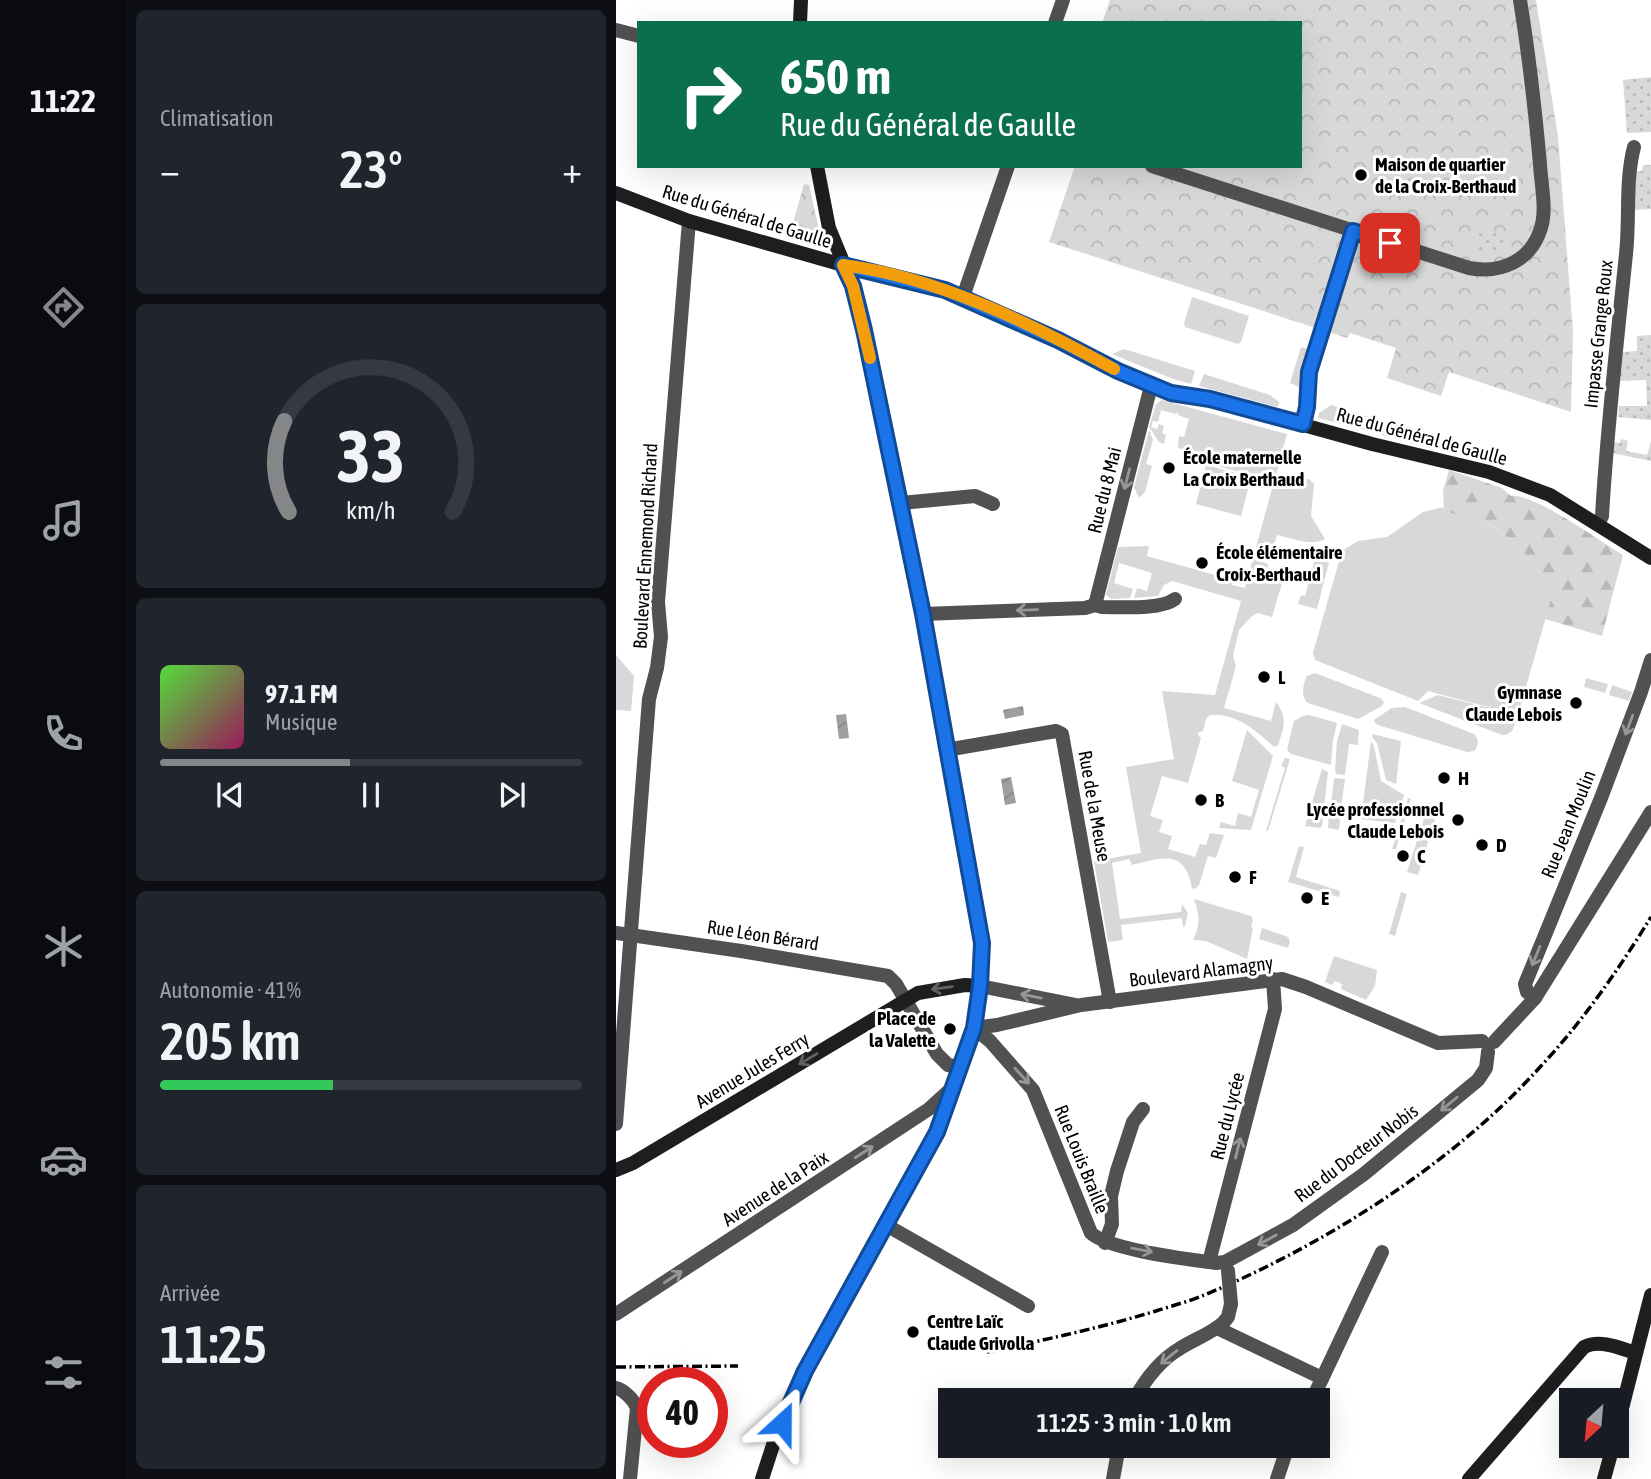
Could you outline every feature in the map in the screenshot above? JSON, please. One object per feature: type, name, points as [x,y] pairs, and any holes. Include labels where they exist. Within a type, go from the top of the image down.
[{"type":"main road","points":[[800,21],[802,0]]},
{"type":"main road","points":[[762,1479],[773,1444],[805,1371],[937,1132],[974,1028],[982,943],[901,503],[864,330],[853,286],[829,228],[817,168]]},
{"type":"main road","name":"Rue du Général de Gaulle","points":[[616,193],[689,221],[843,265],[930,285],[1058,340],[1151,386],[1489,472],[1550,495],[1651,558]]},
{"type":"main road","name":"Avenue Jules Ferry","points":[[616,1170],[633,1163],[918,993],[936,988],[980,986]]},
{"type":"main road","points":[[1627,1388],[1651,1295]]},
{"type":"main road","points":[[1469,1479],[1584,1348],[1591,1344],[1600,1344],[1636,1353]]},
{"type":"main road","points":[[1604,1479],[1609,1458]]},
{"type":"street","points":[[1056,21],[1063,0]]},
{"type":"street","points":[[1158,168],[1469,268],[1484,271],[1513,264],[1534,244],[1540,230],[1543,206],[1535,105],[1520,0]]},
{"type":"street","points":[[616,30],[637,35]]},
{"type":"street","name":"Impasse Grange Roux","points":[[1598,524],[1602,516],[1616,337],[1627,248],[1629,171],[1634,147]]},
{"type":"street","points":[[963,297],[1007,168]]},
{"type":"street","name":"Boulevard Ennemond Richard","points":[[616,1124],[623,934],[649,699],[657,668],[661,627],[659,594],[689,221]]},
{"type":"street","points":[[1303,424],[1309,372],[1353,231]]},
{"type":"street","name":"Rue du 8 Mai","points":[[1095,605],[1151,386]]},
{"type":"street","points":[[901,503],[975,496],[993,504]]},
{"type":"street","points":[[923,614],[1085,608],[1095,605],[1158,605],[1170,603],[1175,599]]},
{"type":"street","name":"Rue Jean Moulin","points":[[1535,998],[1527,992],[1525,984],[1601,798],[1651,660]]},
{"type":"street","name":"Rue de la Meuse","points":[[946,750],[1056,731],[1062,734],[1110,1002]]},
{"type":"street","points":[[1487,1044],[1509,1027],[1535,998],[1651,812]]},
{"type":"street","name":"Rue Léon Bérard","points":[[623,934],[888,976],[905,1001]]},
{"type":"street","name":"Boulevard Alamagny","points":[[974,1028],[1081,1005],[1273,979],[1292,981],[1438,1043],[1487,1044]]},
{"type":"street","name":"Rue du Lycée","points":[[1209,1262],[1275,1009],[1273,979]]},
{"type":"street","points":[[980,986],[1081,1005]]},
{"type":"street","points":[[905,1001],[937,1054],[948,1065],[960,1067]]},
{"type":"street","name":"Rue Louis Braille","points":[[974,1028],[990,1041],[1033,1090],[1087,1225],[1098,1239],[1105,1243]]},
{"type":"street","name":"Rue du Docteur Nobis","points":[[1226,1267],[1293,1225],[1392,1153],[1478,1080],[1486,1068],[1487,1044]]},
{"type":"street","name":"Avenue de la Paix","points":[[616,1314],[929,1109],[951,1090]]},
{"type":"street","points":[[1141,1388],[1148,1376],[1176,1351],[1217,1328],[1228,1317],[1231,1304],[1226,1267],[1105,1243],[1112,1224],[1111,1196],[1117,1171],[1133,1122],[1143,1109]]},
{"type":"street","points":[[886,1226],[1028,1306]]},
{"type":"street","points":[[1317,1388],[1382,1252]]},
{"type":"street","points":[[1217,1328],[1322,1378]]},
{"type":"street","points":[[616,1388],[623,1391],[636,1408],[630,1479]]},
{"type":"street","points":[[1113,1479],[1117,1458]]},
{"type":"street","points":[[1277,1479],[1284,1458]]},
{"type":"green space","points":[[1110,0],[1536,0],[1558,136],[1573,332],[1571,412],[1449,372],[1441,396],[1387,378],[1396,348],[1350,333],[1347,338],[1049,242],[1074,168],[1302,168],[1302,21],[1103,21]]},
{"type":"green space","points":[[1651,77],[1651,132],[1627,133],[1623,80]]},
{"type":"green space","points":[[1643,165],[1651,165],[1651,209],[1633,210],[1634,171],[1642,171]]},
{"type":"green space","points":[[804,184],[809,185],[821,238],[816,245],[789,237]]},
{"type":"green space","points":[[1501,229],[1508,246],[1490,253],[1474,252],[1478,233],[1489,235]]},
{"type":"green space","points":[[1192,297],[1249,316],[1241,342],[1238,344],[1185,327]]},
{"type":"green space","points":[[1211,309],[1228,316],[1238,326],[1237,331],[1222,333],[1197,322],[1197,316],[1201,312]]},
{"type":"green space","points":[[1651,335],[1651,420],[1618,417],[1619,406],[1647,406],[1646,380],[1619,381],[1622,352],[1637,351],[1637,336]]},
{"type":"green space","points":[[1301,347],[1309,349],[1299,387],[1290,383]]},
{"type":"green space","points":[[1124,349],[1195,371],[1191,384],[1112,354]]},
{"type":"green space","points":[[1204,374],[1270,395],[1279,402],[1278,407],[1199,386]]},
{"type":"green space","points":[[1162,400],[1287,434],[1276,475],[1309,479],[1314,484],[1311,516],[1325,539],[1308,542],[1277,535],[1273,548],[1266,547],[1262,562],[1268,564],[1266,575],[1283,580],[1272,617],[1258,613],[1252,616],[1239,630],[1233,655],[1236,666],[1224,708],[1271,721],[1276,702],[1284,723],[1278,745],[1274,747],[1253,729],[1228,716],[1210,715],[1203,731],[1197,733],[1201,738],[1188,783],[1162,776],[1150,816],[1163,820],[1159,832],[1172,836],[1168,849],[1195,857],[1200,844],[1206,845],[1210,833],[1224,835],[1216,858],[1208,856],[1199,885],[1195,889],[1192,888],[1184,867],[1171,859],[1163,858],[1132,865],[1129,859],[1112,863],[1120,919],[1181,912],[1182,904],[1188,913],[1185,926],[1183,927],[1182,918],[1121,925],[1123,940],[1108,942],[1094,861],[1141,853],[1126,767],[1174,759],[1162,691],[1215,695],[1241,601],[1172,581],[1164,585],[1158,596],[1134,598],[1137,588],[1147,591],[1152,573],[1119,563],[1114,583],[1133,589],[1130,598],[1111,599],[1106,595],[1118,547],[1149,546],[1147,556],[1233,580],[1232,585],[1245,588],[1274,481],[1213,465],[1214,458],[1178,448],[1179,436],[1184,437],[1189,419],[1178,415],[1178,412],[1176,414],[1161,410],[1158,422],[1153,421],[1151,427],[1157,429],[1159,424],[1164,426],[1164,444],[1159,442],[1149,427],[1156,404]]},
{"type":"green space","points":[[1331,405],[1373,418],[1369,431],[1318,418],[1319,413]]},
{"type":"green space","points":[[1381,421],[1419,433],[1429,448],[1378,434]]},
{"type":"green space","points":[[1149,430],[1153,440],[1146,464],[1152,466],[1145,492],[1139,498],[1134,487]]},
{"type":"green space","points":[[1621,439],[1628,441],[1626,451],[1647,455],[1651,441],[1651,461],[1612,453],[1613,442],[1620,443]]},
{"type":"green space","points":[[1206,465],[1251,477],[1241,516],[1196,504]]},
{"type":"green space","points":[[1449,470],[1502,488],[1511,496],[1535,502],[1623,555],[1602,636],[1545,619],[1553,592],[1520,549],[1489,524],[1444,512],[1443,491]]},
{"type":"green space","points":[[1443,507],[1444,512],[1473,518],[1511,540],[1530,560],[1553,592],[1518,715],[1428,691],[1418,701],[1315,660],[1313,653],[1340,552],[1358,541],[1387,537],[1423,512]]},
{"type":"green space","points":[[1317,552],[1325,555],[1329,562],[1317,609],[1298,604],[1301,595],[1305,596]]},
{"type":"green space","points":[[616,655],[634,676],[631,711],[616,710]]},
{"type":"green space","points":[[1315,673],[1380,698],[1384,702],[1382,706],[1358,719],[1308,703],[1303,687],[1307,676]]},
{"type":"green space","points":[[1586,678],[1608,684],[1605,693],[1584,687]]},
{"type":"green space","points":[[1612,685],[1632,692],[1629,701],[1609,695]]},
{"type":"green space","points":[[1438,695],[1513,714],[1517,719],[1512,731],[1502,735],[1419,703]]},
{"type":"green space","points":[[1405,707],[1474,734],[1478,742],[1476,749],[1467,752],[1374,722],[1392,708]]},
{"type":"green space","points":[[1309,715],[1337,723],[1331,765],[1291,754],[1287,750],[1294,721]]},
{"type":"green space","points":[[1342,724],[1359,730],[1358,745],[1349,744],[1345,775],[1336,774],[1335,770],[1337,741]]},
{"type":"green space","points":[[1247,730],[1273,756],[1251,830],[1219,828],[1221,822],[1235,826],[1238,813],[1251,817],[1259,790],[1232,781]]},
{"type":"green space","points":[[1373,734],[1401,741],[1396,784],[1386,780]]},
{"type":"green space","points":[[1371,741],[1381,781],[1404,795],[1395,823],[1361,819]]},
{"type":"green space","points":[[1285,758],[1290,759],[1266,831],[1285,768],[1281,766]]},
{"type":"green space","points":[[1322,769],[1328,772],[1322,826],[1305,826]]},
{"type":"green space","points":[[1334,778],[1345,779],[1341,808],[1331,806]]},
{"type":"green space","points":[[1408,798],[1411,799],[1396,849],[1392,849]]},
{"type":"green space","points":[[1429,803],[1439,806],[1418,875],[1407,872]]},
{"type":"green space","points":[[1331,811],[1341,812],[1339,830],[1328,828]]},
{"type":"green space","points":[[1299,846],[1304,847],[1296,877],[1340,891],[1339,897],[1288,882]]},
{"type":"green space","points":[[1401,892],[1407,894],[1395,936],[1389,934]]},
{"type":"green space","points":[[1194,899],[1251,916],[1253,928],[1247,959],[1206,941],[1193,940],[1198,920]]},
{"type":"green space","points":[[1262,928],[1288,937],[1288,948],[1259,939]]},
{"type":"green space","points":[[1334,956],[1377,970],[1375,986],[1366,1000],[1341,989],[1342,984],[1335,981],[1332,985],[1325,982]]},
{"type":"water","points":[[1023,706],[1024,715],[1005,719],[1003,710]]},
{"type":"water","points":[[846,714],[849,738],[839,739],[836,715]]},
{"type":"water","points":[[1011,777],[1016,803],[1005,805],[1001,779]]},
{"type":"railway","points":[[987,1352],[1114,1323],[1202,1296],[1294,1253],[1384,1199],[1468,1136],[1541,1066],[1600,994],[1651,917]]},
{"type":"railway","points":[[616,1367],[738,1366]]},
{"type":"slow traffic","points":[[870,358],[853,286],[843,265],[945,290],[1058,340],[1114,369]]},
{"type":"place","name":"Maison de quartier de la Croix-Berthaud","points":[[1361,175]]},
{"type":"place","name":"École maternelle La Croix Berthaud","points":[[1169,468]]},
{"type":"place","name":"École élémentaire Croix-Berthaud","points":[[1202,563]]},
{"type":"place","name":"L","points":[[1264,677]]},
{"type":"place","name":"Gymnase Claude Lebois","points":[[1576,703]]},
{"type":"place","name":"H","points":[[1444,778]]},
{"type":"place","name":"B","points":[[1201,800]]},
{"type":"place","name":"Lycée professionnel Claude Lebois","points":[[1458,820]]},
{"type":"place","name":"D","points":[[1482,845]]},
{"type":"place","name":"C","points":[[1403,856]]},
{"type":"place","name":"F","points":[[1235,877]]},
{"type":"place","name":"E","points":[[1307,898]]},
{"type":"place","name":"Place de la Valette","points":[[950,1029]]},
{"type":"place","name":"Centre Laïc Claude Grivolla","points":[[913,1332]]},
{"type":"route","points":[[782,1423],[805,1371],[937,1132],[974,1028],[980,986],[982,943],[923,614],[864,330],[853,286],[843,265],[920,283],[963,297],[1058,340],[1118,371],[1171,393],[1210,399],[1303,424],[1309,372],[1353,231],[1390,243]]}]
